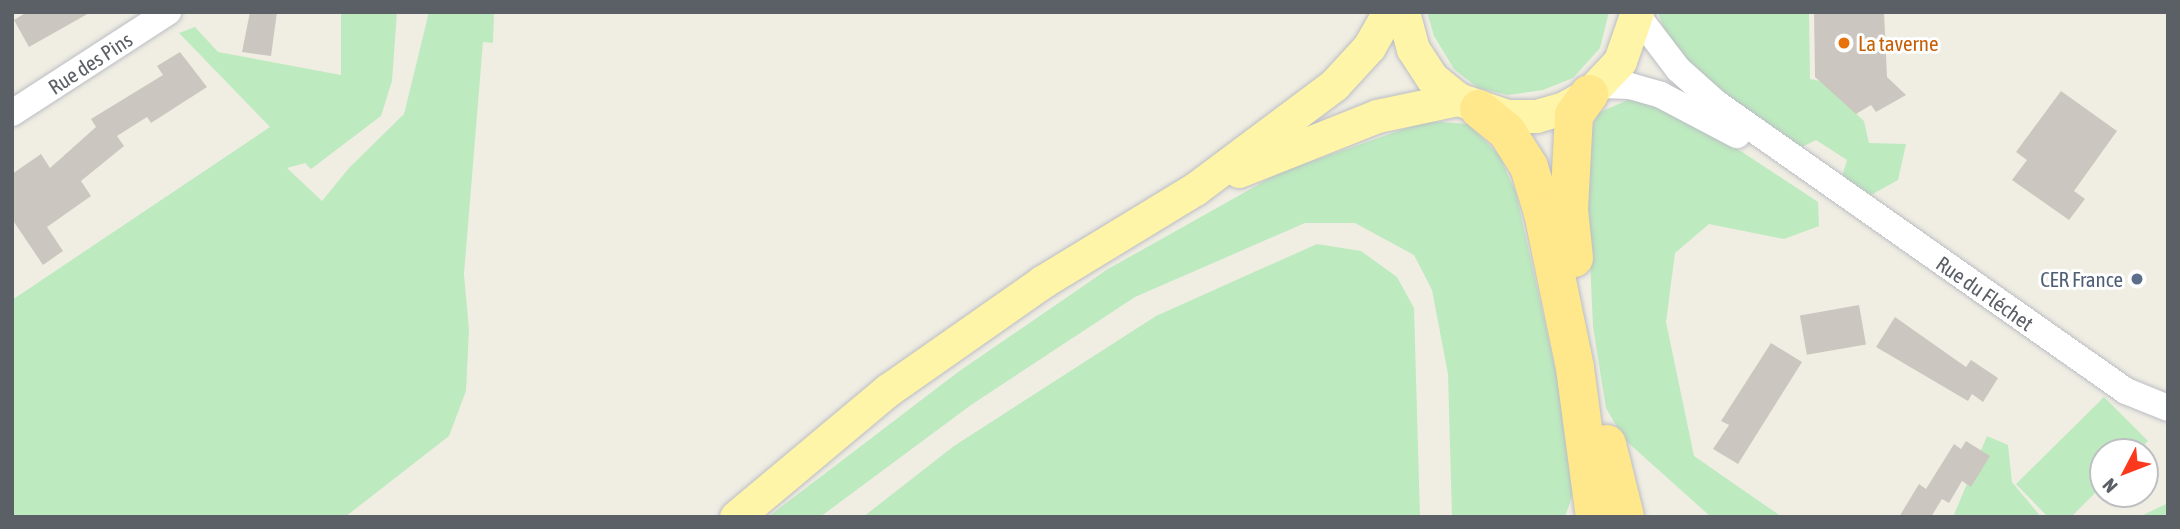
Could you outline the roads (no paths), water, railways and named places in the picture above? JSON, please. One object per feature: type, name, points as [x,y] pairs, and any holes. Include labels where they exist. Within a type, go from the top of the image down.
[{"type":"highway","points":[[1595,89],[1574,115],[1569,210],[1578,310],[1625,517]]},
{"type":"highway","points":[[1468,104],[1507,132],[1529,167],[1543,212],[1575,368],[1595,517]]},
{"type":"main road","points":[[736,517],[888,390],[1042,282],[1195,189],[1334,85],[1369,47],[1389,12]]},
{"type":"main road","points":[[1403,12],[1413,49],[1432,78],[1468,104],[1507,116],[1536,116],[1564,108],[1595,89],[1620,61],[1637,14]]},
{"type":"main road","points":[[1195,189],[1377,116],[1468,104]]},
{"type":"street","name":"Rue des Pins","points":[[12,113],[168,12]]},
{"type":"street","name":"Rue du Fléchet","points":[[1637,14],[1678,69],[1807,170],[2126,391],[2168,408]]},
{"type":"street","name":"Rue du Fléchet","points":[[1595,89],[1630,86],[1661,94],[1807,170]]},
{"type":"place","name":"La taverne","points":[[1844,43]]},
{"type":"place","name":"CER France","points":[[2137,279]]}]
